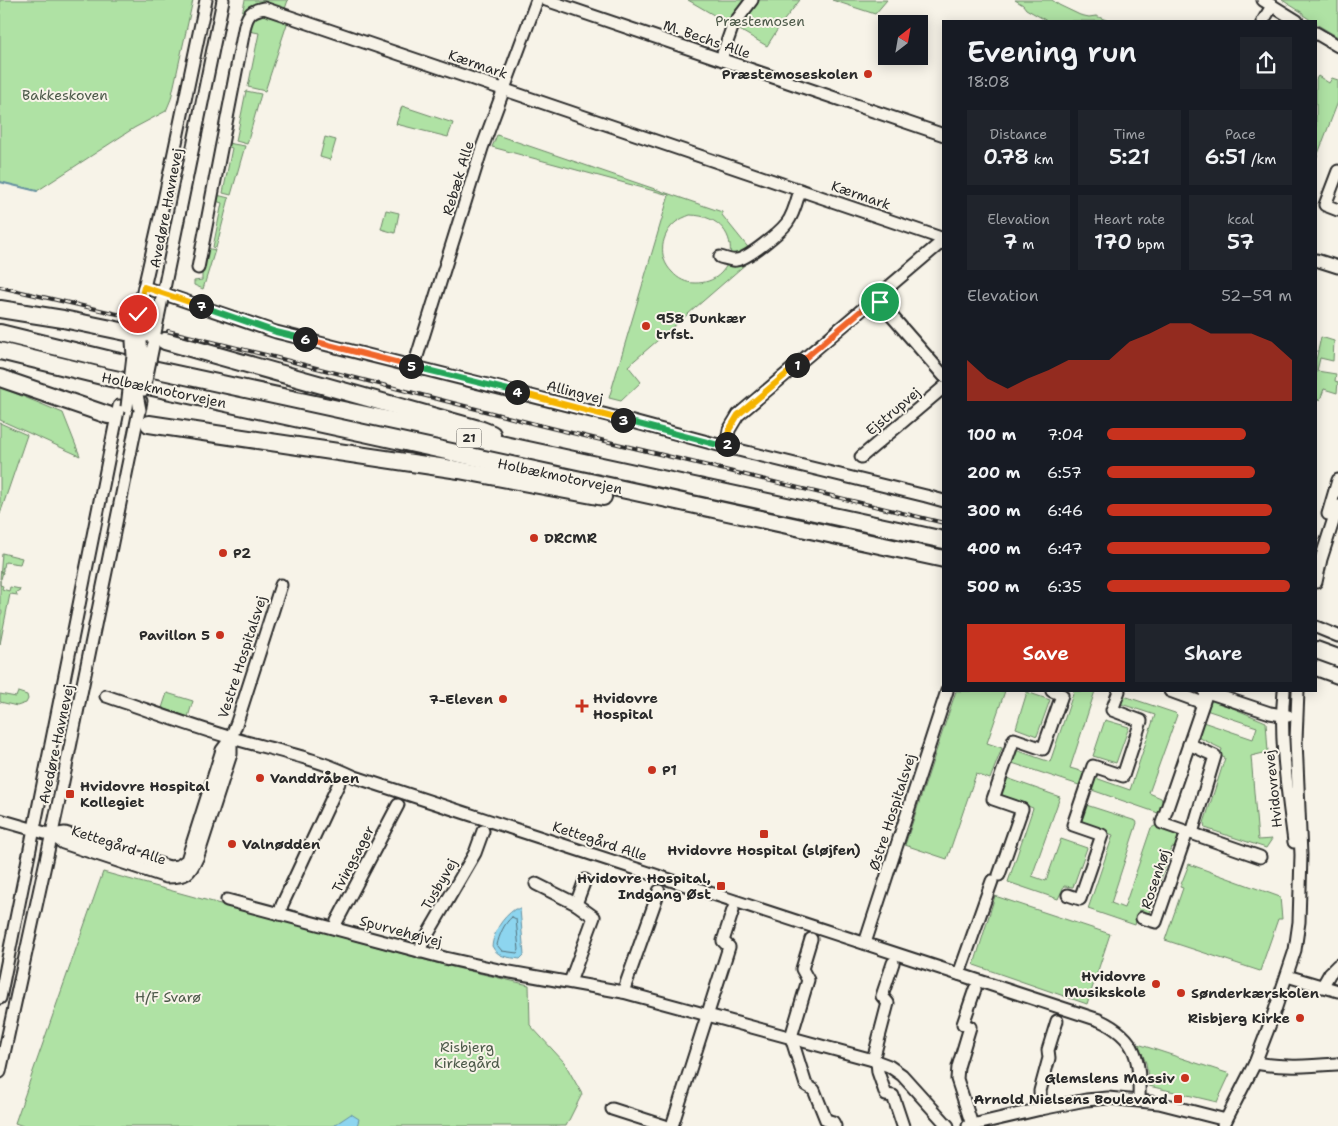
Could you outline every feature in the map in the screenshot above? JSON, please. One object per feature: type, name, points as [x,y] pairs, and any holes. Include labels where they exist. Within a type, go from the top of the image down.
[{"type":"highway","points":[[0,309],[63,319],[133,336]]},
{"type":"highway","name":"Holbækmotorvejen","points":[[0,333],[120,362],[942,540]]},
{"type":"highway","points":[[157,340],[482,430],[530,451]]},
{"type":"highway","name":"Holbækmotorvejen","points":[[0,351],[106,378],[942,559]]},
{"type":"highway","points":[[0,378],[118,411]]},
{"type":"highway","points":[[142,419],[459,470],[795,533],[838,535]]},
{"type":"highway","points":[[1317,650],[1338,658]]},
{"type":"main road","points":[[1317,668],[1338,676]]},
{"type":"street","name":"Avedøre Havnevej","points":[[0,998],[133,336],[206,0]]},
{"type":"street","name":"Avedøre Havnevej","points":[[0,1072],[142,419],[157,340],[158,318],[223,0]]},
{"type":"street","name":"Rebæk Alle","points":[[414,366],[482,148],[536,0]]},
{"type":"street","name":"M. Bechs Alle","points":[[546,0],[942,134]]},
{"type":"street","points":[[721,59],[731,29],[746,2]]},
{"type":"street","points":[[1263,20],[1268,3],[1295,20]]},
{"type":"street","name":"Kærmark","points":[[198,268],[245,26],[248,15],[254,10],[264,8],[942,238]]},
{"type":"street","points":[[1317,34],[1338,46]]},
{"type":"street","points":[[1338,171],[1325,204],[1338,210]]},
{"type":"street","points":[[720,257],[735,260],[743,258],[778,232],[791,217],[800,190]]},
{"type":"street","points":[[726,447],[729,430],[738,415],[942,241]]},
{"type":"street","points":[[1317,260],[1338,267]]},
{"type":"street","name":"Allingvej","points":[[144,287],[276,332],[942,501]]},
{"type":"street","points":[[876,298],[942,374]]},
{"type":"street","points":[[133,336],[157,340]]},
{"type":"street","points":[[133,336],[142,352],[136,389],[142,419]]},
{"type":"street","name":"Ejstrupvej","points":[[861,457],[941,392]]},
{"type":"street","points":[[118,411],[127,411],[142,419]]},
{"type":"street","points":[[1317,550],[1331,534],[1338,480]]},
{"type":"street","points":[[1317,579],[1338,506]]},
{"type":"street","name":"Vestre Hospitalsvej","points":[[231,738],[281,585]]},
{"type":"street","points":[[1317,627],[1338,636]]},
{"type":"street","name":"Østre Hospitalsvej","points":[[865,943],[947,692]]},
{"type":"street","points":[[959,974],[1022,809],[993,799],[1014,739],[1043,749],[1062,695],[1054,692]]},
{"type":"street","points":[[1068,895],[1080,899],[1102,835],[1073,825],[1093,766],[1123,776],[1142,721],[1112,710],[1119,692]]},
{"type":"street","points":[[1179,692],[1205,695],[1281,716],[1297,717]]},
{"type":"street","name":"Hvidovrevej","points":[[1284,692],[1281,716],[1299,883]]},
{"type":"street","name":"Hvidovrevej","points":[[1225,1123],[1255,1063],[1295,950],[1299,922],[1301,855],[1297,771],[1298,692]]},
{"type":"street","points":[[1205,695],[1162,823],[1260,857]]},
{"type":"street","name":"Kettegård Alle","points":[[106,696],[231,738],[279,749],[330,765],[355,777],[1099,1020],[1112,1026],[1125,1036],[1132,1048],[1140,1073],[1139,1100]]},
{"type":"street","name":"Kettegård Alle","points":[[0,820],[52,835],[63,843],[166,877],[185,875],[192,870],[198,856],[231,754],[231,738]]},
{"type":"street","name":"Rosenhøj","points":[[1142,918],[1156,922],[1215,756],[1189,744]]},
{"type":"street","points":[[280,914],[282,905],[339,783]]},
{"type":"street","name":"Tvingsager","points":[[335,928],[398,805]]},
{"type":"street","name":"Tusbyvej","points":[[420,952],[422,944],[475,853],[483,831]]},
{"type":"street","points":[[576,904],[585,880]]},
{"type":"street","points":[[536,884],[576,904],[594,917],[570,982]]},
{"type":"street","points":[[623,992],[659,891]]},
{"type":"street","name":"Spurvehøjvej","points":[[227,900],[420,952],[499,970],[623,992],[875,1061],[889,1066],[902,1075],[948,1126]]},
{"type":"street","points":[[672,1126],[729,947],[723,941],[733,910]]},
{"type":"street","points":[[811,939],[802,969],[808,980],[791,1037],[806,1085],[814,1090],[826,1120],[833,1122],[836,1126]]},
{"type":"street","points":[[893,963],[882,996],[888,1002],[875,1061],[886,1095],[893,1096],[903,1126]]},
{"type":"street","points":[[1322,987],[1330,973],[1338,965]]},
{"type":"street","points":[[1287,976],[1338,991]]},
{"type":"street","points":[[974,989],[963,1024],[970,1027],[958,1067],[957,1079],[970,1125],[1086,1100],[1108,1098],[1139,1100],[1168,1105],[1225,1123]]},
{"type":"street","points":[[1041,1109],[1040,1091],[1049,1058],[1048,1050],[1057,1020]]},
{"type":"street","points":[[1255,1063],[1298,1067],[1338,1064]]},
{"type":"street","points":[[612,1109],[658,1125]]},
{"type":"green space","name":"Bakkeskoven","points":[[0,0],[193,0],[171,99],[166,111],[134,128],[37,191],[0,182]]},
{"type":"green space","points":[[245,0],[288,0],[285,9],[260,4],[250,8],[241,18]]},
{"type":"green space","name":"Præstemosen","points":[[688,0],[800,0],[767,46]]},
{"type":"green space","points":[[832,0],[887,0],[875,14]]},
{"type":"green space","points":[[1015,0],[1052,0],[1080,15],[1096,16],[1106,20],[1045,20],[1026,9]]},
{"type":"green space","points":[[1282,0],[1338,0],[1338,37],[1317,25],[1317,20],[1310,20]]},
{"type":"green space","points":[[262,12],[288,21],[265,91],[248,87],[259,33],[249,31],[252,19]]},
{"type":"green space","points":[[1318,76],[1329,83],[1332,78],[1338,80],[1338,102],[1317,156]]},
{"type":"green space","points":[[246,91],[261,94],[247,144],[236,141]]},
{"type":"green space","points":[[402,106],[453,123],[448,137],[396,124]]},
{"type":"green space","points":[[497,135],[722,212],[722,215],[755,256],[628,366],[641,382],[621,401],[609,398],[669,195],[492,147]],"holes":[[[690,215],[708,218],[721,226],[728,237],[730,250],[728,262],[721,273],[710,280],[695,283],[685,281],[677,277],[667,266],[663,253],[664,239],[671,227],[683,218]]]},
{"type":"green space","points":[[325,137],[336,140],[330,160],[320,157]]},
{"type":"green space","points":[[227,143],[245,146],[231,195],[223,193],[232,148],[226,146]]},
{"type":"green space","points":[[217,195],[229,198],[216,248],[213,247],[222,203],[216,201]]},
{"type":"green space","points":[[386,210],[399,213],[395,233],[381,229]]},
{"type":"green space","points":[[207,248],[215,250],[203,289],[194,285],[194,281],[202,280]]},
{"type":"green space","points":[[1321,337],[1334,341],[1333,361],[1320,358],[1317,371],[1317,355]]},
{"type":"green space","points":[[1317,371],[1336,374],[1335,381],[1338,382],[1337,393],[1324,389],[1320,400],[1317,399]]},
{"type":"green space","points":[[0,387],[63,413],[80,456],[0,420]]},
{"type":"green space","points":[[0,423],[27,435],[0,514]]},
{"type":"green space","points":[[2,553],[22,558],[20,564],[5,562],[0,579]]},
{"type":"green space","points":[[0,585],[3,586],[2,589],[9,591],[10,587],[20,589],[16,593],[18,595],[10,594],[0,644],[0,616],[2,612],[0,609]]},
{"type":"green space","points":[[18,692],[27,695],[26,703],[17,706],[0,702],[0,694],[16,697]]},
{"type":"green space","points":[[956,692],[1005,692],[987,743],[1002,748],[990,779],[976,774],[947,859],[905,845]]},
{"type":"green space","points":[[1027,692],[1050,700],[1037,736],[1016,728]]},
{"type":"green space","points":[[1074,692],[1095,692],[1070,768],[1087,773],[1082,786],[1006,761],[1013,749],[1050,762]]},
{"type":"green space","points":[[167,693],[193,701],[188,717],[162,708]]},
{"type":"green space","points":[[1118,694],[1177,715],[1149,793],[1161,798],[1163,804],[1161,814],[1086,788],[1090,776],[1130,790],[1155,715],[1115,702]]},
{"type":"green space","points":[[1211,699],[1266,722],[1268,752],[1251,756],[1258,840],[1272,839],[1266,848],[1205,828],[1204,823],[1225,758],[1220,756],[1222,749],[1192,734],[1197,720],[1253,739],[1257,727],[1206,710]]},
{"type":"green space","points":[[1105,720],[1129,727],[1116,763],[1093,756]]},
{"type":"green space","points":[[1004,777],[1060,797],[1032,876],[1046,881],[1061,839],[1087,848],[1073,887],[1064,886],[1058,899],[1008,882],[1033,808],[998,795]]},
{"type":"green space","points":[[1080,803],[1136,821],[1137,823],[1111,903],[1124,908],[1151,828],[1157,825],[1180,834],[1180,850],[1172,847],[1149,913],[1139,910],[1135,925],[1088,909],[1113,835],[1075,820]]},
{"type":"green space","points":[[1189,864],[1280,897],[1282,919],[1278,919],[1260,971],[1165,940],[1183,888],[1180,887]]},
{"type":"green space","points":[[103,872],[440,964],[529,985],[530,1025],[564,1062],[582,1094],[566,1126],[23,1126],[15,1123]]},
{"type":"green space","points":[[995,896],[1110,934],[1087,1004],[974,965]]},
{"type":"green space","points":[[1138,1044],[1230,1074],[1217,1102],[1149,1086],[1146,1063]]},
{"type":"water","points":[[515,909],[520,909],[524,955],[520,959],[500,955],[492,946],[499,925]]},
{"type":"water","points":[[351,1114],[359,1119],[357,1126],[333,1126]]},
{"type":"waterway","points":[[0,182],[37,191]]},
{"type":"railway","points":[[0,287],[126,316]]},
{"type":"railway","points":[[168,331],[539,425],[942,523]]},
{"type":"place","name":"Præstemoseskolen","points":[[868,74]]},
{"type":"place","name":"958 Dunkær trfst.","points":[[646,326]]},
{"type":"place","name":"DRCMR","points":[[534,538]]},
{"type":"place","name":"P2","points":[[223,553]]},
{"type":"place","name":"Pavillon 5","points":[[220,635]]},
{"type":"place","name":"7-Eleven","points":[[503,699]]},
{"type":"place","name":"Hvidovre Hospital","points":[[582,706]]},
{"type":"place","name":"P1","points":[[652,770]]},
{"type":"place","name":"Vanddråben","points":[[260,778]]},
{"type":"place","name":"Hvidovre Hospital Kollegiet","points":[[70,794]]},
{"type":"place","name":"Hvidovre Hospital (sløjfen)","points":[[764,834]]},
{"type":"place","name":"Valnødden","points":[[232,844]]},
{"type":"place","name":"Hvidovre Hospital, Indgang Øst","points":[[721,886]]},
{"type":"place","name":"Hvidovre Musikskole","points":[[1156,984]]},
{"type":"place","name":"Sønderkærskolen","points":[[1181,993]]},
{"type":"place","name":"Risbjerg Kirke","points":[[1300,1018]]},
{"type":"place","name":"Glemslens Massiv","points":[[1185,1078]]},
{"type":"place","name":"Arnold Nielsens Boulevard","points":[[1178,1099]]},
{"type":"route","points":[[138,314],[144,287],[276,332],[607,415],[726,447],[729,430],[738,415],[876,298],[880,302]]},
{"type":"park label","name":"H/F Svarø","points":[[168,997]]},
{"type":"park label","name":"Risbjerg Kirkegård","points":[[467,1056]]}]
